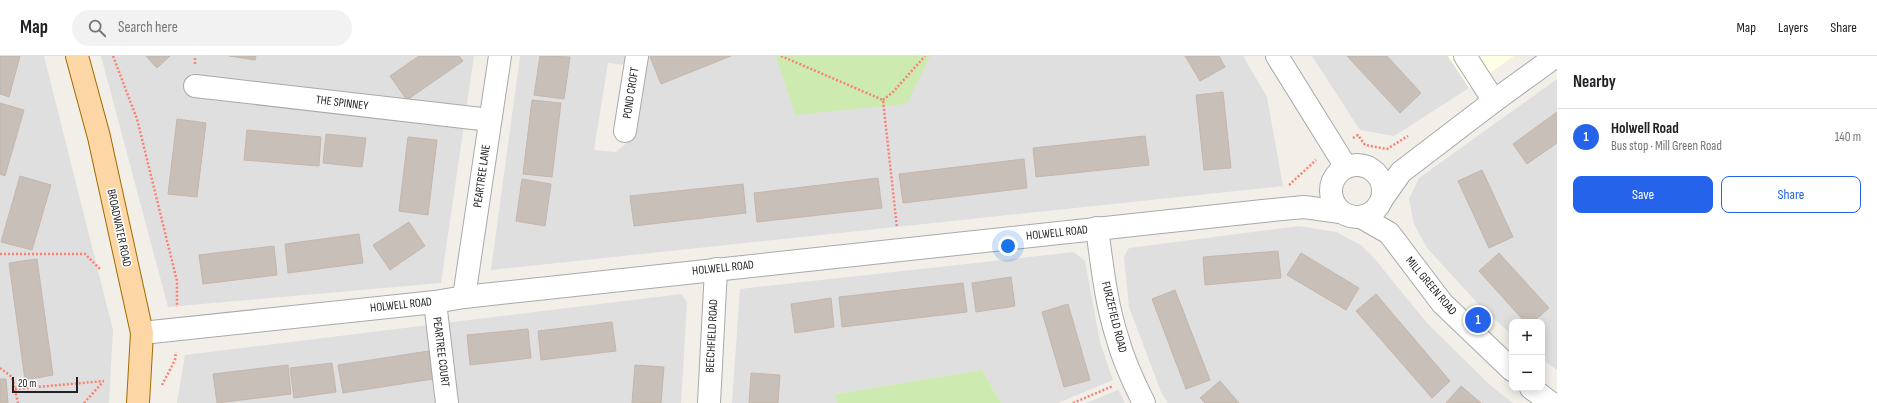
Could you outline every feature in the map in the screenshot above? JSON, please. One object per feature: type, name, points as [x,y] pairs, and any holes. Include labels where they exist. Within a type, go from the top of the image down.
[{"type":"main road","name":"BROADWATER ROAD","points":[[77,56],[99,137],[142,333],[138,403]]},
{"type":"street","name":"PEARTREE LANE","points":[[464,297],[500,56]]},
{"type":"street","name":"POND CROFT","points":[[625,131],[637,56]]},
{"type":"street","points":[[1278,56],[1340,174]]},
{"type":"street","points":[[1465,56],[1494,101]]},
{"type":"street","points":[[1340,174],[1331,195],[1334,205],[1340,212],[1353,218],[1372,214],[1401,172],[1556,56]]},
{"type":"street","name":"THE SPINNEY","points":[[194,86],[490,120]]},
{"type":"street","points":[[1304,207],[1340,174],[1356,165],[1365,166],[1376,174],[1381,181],[1383,189],[1382,201]]},
{"type":"street","name":"MILL GREEN ROAD","points":[[1382,201],[1389,233]]},
{"type":"street","name":"HOLWELL ROAD","points":[[142,333],[435,302],[464,297],[716,269],[1304,207],[1340,212]]},
{"type":"street","name":"MILL GREEN ROAD","points":[[1362,217],[1389,233],[1442,303],[1509,367]]},
{"type":"street","name":"FURZEFIELD ROAD","points":[[1097,228],[1108,301],[1117,340],[1144,403]]},
{"type":"street","name":"BEECHFIELD ROAD","points":[[708,403],[716,269]]},
{"type":"street","name":"PEARTREE COURT","points":[[435,302],[447,403]]},
{"type":"street","points":[[1535,391],[1551,403]]},
{"type":"path","points":[[113,56],[137,119],[177,281],[175,360],[159,390]]},
{"type":"path","points":[[781,56],[883,100]]},
{"type":"path","points":[[883,100],[925,56]]},
{"type":"path","points":[[883,100],[900,250]]},
{"type":"path","points":[[1358,135],[1365,145],[1387,148],[1412,134]]},
{"type":"path","points":[[1291,183],[1316,159]]},
{"type":"path","points":[[0,254],[85,254],[100,269]]},
{"type":"path","points":[[0,368],[12,377],[18,403]]},
{"type":"path","points":[[1073,403],[1132,378]]},
{"type":"path","points":[[15,390],[104,381],[84,403]]},
{"type":"shaded area","points":[[0,56],[44,56],[113,330],[109,403],[0,403]]},
{"type":"shaded area","points":[[101,56],[474,56],[441,283],[168,307]]},
{"type":"shaded area","points":[[520,56],[627,56],[626,65],[608,63],[594,150],[616,152],[636,135],[648,56],[1243,56],[1267,97],[1283,186],[491,270]]},
{"type":"shaded area","points":[[1312,56],[1448,56],[1469,88],[1394,136],[1360,130]]},
{"type":"shaded area","points":[[1448,56],[1514,56],[1469,88]]},
{"type":"shaded area","points":[[1557,79],[1557,370],[1545,361],[1545,319],[1509,319],[1509,332],[1481,307],[1427,248],[1414,224],[1409,199],[1419,178]]},
{"type":"shaded area","points":[[1299,226],[1336,232],[1361,245],[1374,258],[1427,323],[1490,385],[1513,403],[1168,403],[1161,392],[1129,307],[1124,257],[1129,248]]},
{"type":"shaded area","points":[[1074,252],[1085,261],[1100,342],[1113,380],[1058,403],[1001,403],[982,370],[835,394],[837,403],[732,403],[740,289]]},
{"type":"shaded area","points":[[681,294],[687,302],[681,403],[177,403],[185,355]]},
{"type":"shaded area","points":[[1118,390],[1125,403],[1086,403]]},
{"type":"green space","points":[[776,56],[930,56],[907,104],[795,115]]},
{"type":"green space","points":[[982,370],[1001,403],[837,403],[835,394]]},
{"type":"building","points":[[0,56],[20,56],[9,97],[0,94]]},
{"type":"building","points":[[146,56],[170,56],[157,68]]},
{"type":"building","points":[[229,56],[256,56],[255,60]]},
{"type":"building","points":[[419,56],[459,56],[463,61],[407,100],[390,76]]},
{"type":"building","points":[[540,56],[570,57],[564,99],[534,95]]},
{"type":"building","points":[[731,56],[661,84],[650,57]]},
{"type":"building","points":[[1185,56],[1219,56],[1225,67],[1200,81]]},
{"type":"building","points":[[1347,56],[1387,56],[1421,93],[1400,113]]},
{"type":"building","points":[[1223,92],[1231,168],[1204,170],[1196,95]]},
{"type":"building","points":[[532,100],[561,103],[552,177],[523,174]]},
{"type":"building","points":[[0,103],[24,110],[5,176],[0,174]]},
{"type":"building","points":[[1557,112],[1557,143],[1527,164],[1513,144]]},
{"type":"building","points":[[177,119],[206,123],[197,197],[168,194]]},
{"type":"building","points":[[247,130],[321,137],[319,166],[244,160]]},
{"type":"building","points":[[326,134],[366,138],[362,167],[323,163]]},
{"type":"building","points":[[1145,136],[1149,165],[1036,177],[1033,148]]},
{"type":"building","points":[[408,137],[437,140],[428,215],[399,211]]},
{"type":"building","points":[[1024,159],[1027,188],[903,203],[899,174]]},
{"type":"building","points":[[1482,170],[1513,237],[1489,248],[1458,181]]},
{"type":"building","points":[[20,176],[51,185],[32,250],[1,242]]},
{"type":"building","points":[[878,178],[882,208],[757,222],[754,193]]},
{"type":"building","points":[[522,179],[551,184],[545,226],[516,221]]},
{"type":"building","points":[[743,184],[746,213],[634,226],[630,196]]},
{"type":"building","points":[[409,222],[425,246],[390,270],[373,245]]},
{"type":"building","points":[[359,234],[363,263],[288,273],[285,244]]},
{"type":"building","points":[[274,246],[277,275],[203,284],[199,255]]},
{"type":"building","points":[[1278,251],[1281,278],[1205,285],[1203,257]]},
{"type":"building","points":[[1301,253],[1359,288],[1346,310],[1287,275]]},
{"type":"building","points":[[1499,253],[1549,308],[1536,319],[1522,319],[1479,271]]},
{"type":"building","points":[[37,259],[53,375],[25,380],[9,263]]},
{"type":"building","points":[[1011,277],[1015,306],[976,312],[972,283]]},
{"type":"building","points":[[963,283],[967,312],[842,327],[839,297]]},
{"type":"building","points":[[1175,290],[1210,380],[1186,389],[1152,299]]},
{"type":"building","points":[[1376,294],[1450,381],[1432,398],[1356,311]]},
{"type":"building","points":[[831,298],[834,327],[795,333],[791,304]]},
{"type":"building","points":[[1068,304],[1090,380],[1064,387],[1042,312]]},
{"type":"building","points":[[612,322],[616,351],[541,360],[538,331]]},
{"type":"building","points":[[528,329],[531,358],[470,365],[467,335]]},
{"type":"building","points":[[429,351],[433,379],[343,393],[338,365]]},
{"type":"building","points":[[332,363],[336,392],[294,398],[290,368]]},
{"type":"building","points":[[288,365],[291,394],[217,403],[213,374]]},
{"type":"building","points":[[635,365],[664,367],[661,403],[632,403]]},
{"type":"building","points":[[751,373],[780,375],[778,403],[749,403]]},
{"type":"building","points":[[0,379],[6,379],[8,403],[0,403]]},
{"type":"building","points":[[1220,381],[1239,403],[1205,403],[1200,398]]},
{"type":"building","points":[[1461,386],[1481,403],[1446,403]]},
{"type":"place","name":"Holwell Road","points":[[1478,320]]}]
